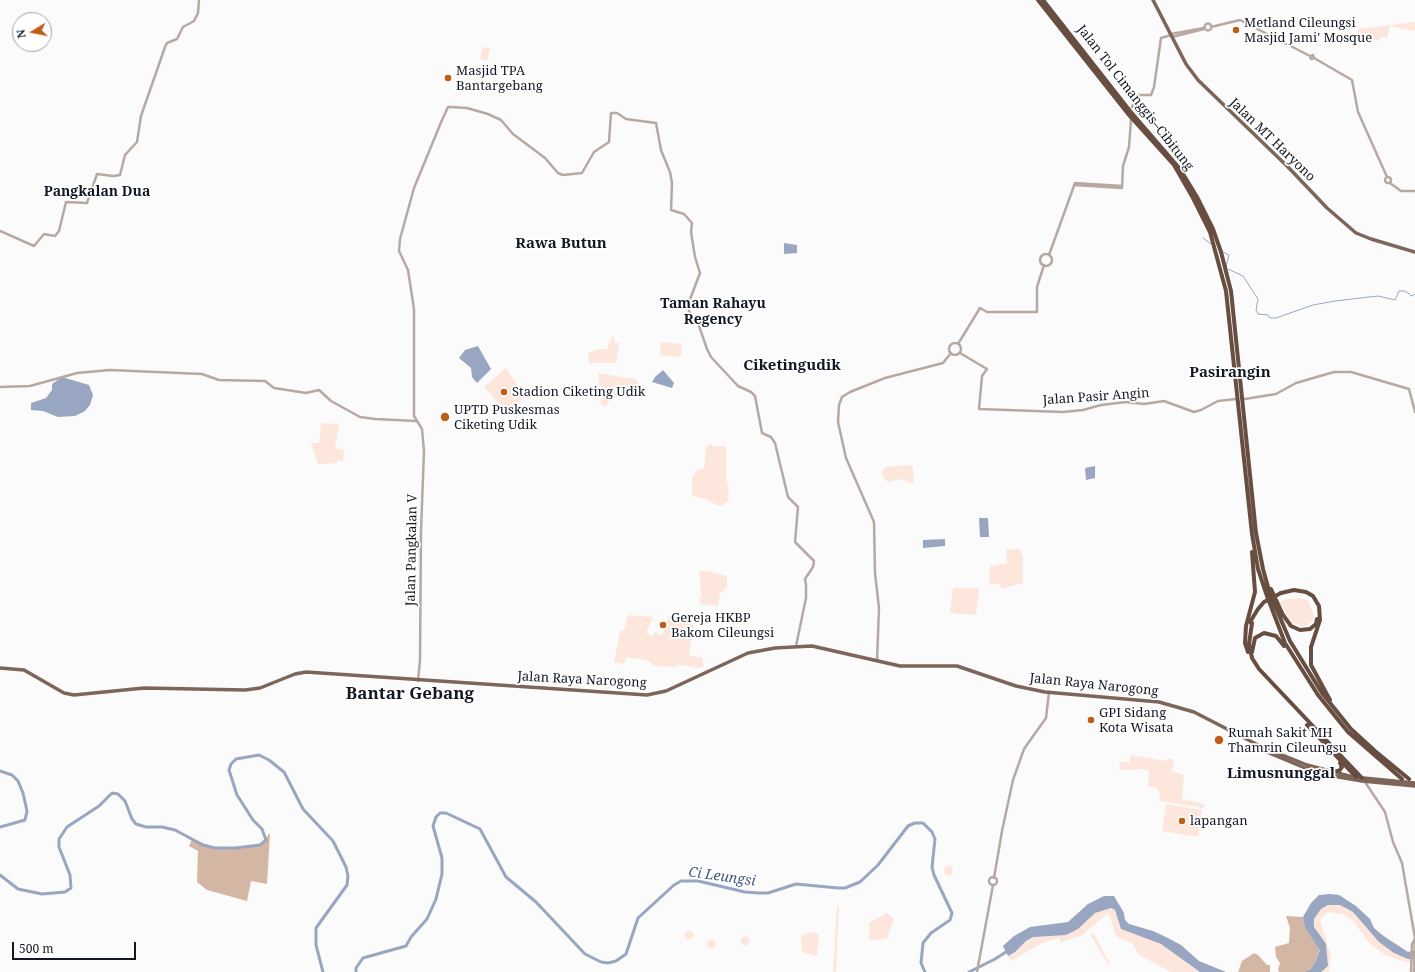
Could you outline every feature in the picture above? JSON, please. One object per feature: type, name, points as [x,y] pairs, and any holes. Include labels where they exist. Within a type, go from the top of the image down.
[{"type":"highway","name":"Jalan Tol Cimanggis–Cibitung","points":[[1038,0],[1129,115],[1174,165],[1194,198],[1210,232],[1226,291],[1249,514],[1255,552],[1267,596],[1285,643],[1329,710],[1348,732],[1402,779]]},
{"type":"highway","name":"Jalan Tol Cimanggis–Cibitung","points":[[1043,0],[1130,111],[1180,169],[1197,196],[1221,252],[1230,291],[1253,514],[1263,569],[1270,594],[1290,641],[1309,675],[1342,718],[1375,751],[1409,779]]},
{"type":"highway","points":[[1249,514],[1256,584],[1244,635],[1253,665],[1261,676],[1355,778]]},
{"type":"highway","points":[[1263,569],[1287,622],[1300,630],[1313,627],[1318,619],[1318,612],[1311,598],[1298,592],[1282,594]]},
{"type":"highway","points":[[1248,652],[1247,636],[1251,623],[1258,609],[1264,602],[1294,590],[1306,592],[1312,596],[1319,606],[1320,620],[1311,647],[1311,665],[1317,679],[1342,718]]},
{"type":"highway","points":[[1251,623],[1249,644],[1255,664]]},
{"type":"highway","points":[[1306,677],[1280,639],[1272,633],[1261,634],[1255,638],[1252,655],[1255,664],[1364,781]]},
{"type":"highway","points":[[1329,771],[1337,772],[1341,769],[1342,765],[1338,759]]},
{"type":"main road","name":"Jalan MT Haryono","points":[[1153,0],[1186,64],[1207,91],[1288,167],[1337,218],[1360,234],[1415,252]]},
{"type":"main road","name":"Jalan Raya Narogong","points":[[0,668],[24,670],[64,693],[74,695],[144,688],[231,691],[246,690],[260,688],[295,674],[306,672],[418,681],[647,695],[666,691],[742,655],[770,648],[796,646],[823,648],[877,661],[913,667],[957,666],[1016,686],[1048,692],[1157,702],[1194,712],[1265,748],[1329,771],[1364,781],[1415,786]]},
{"type":"main road","name":"Jalan Raya Narogong","points":[[1223,727],[1248,743],[1317,772],[1338,777],[1355,778]]},
{"type":"main road","points":[[1338,777],[1383,783]]},
{"type":"main road","name":"Jalan Raya Narogong","points":[[1364,781],[1415,783]]},
{"type":"street","points":[[0,231],[34,246],[44,234],[55,236],[66,202],[87,203],[97,174],[113,176],[120,175],[125,155],[137,142],[141,116],[165,46],[167,43],[177,39],[182,28],[191,23],[197,16],[199,0]]},
{"type":"street","points":[[1204,28],[1208,31],[1211,27],[1240,20],[1310,56],[1313,55],[1314,58],[1352,80],[1358,112],[1387,177],[1391,178],[1390,182],[1401,191],[1415,191]]},
{"type":"street","points":[[1132,107],[1137,95],[1151,95],[1154,87],[1161,38],[1204,28],[1207,24],[1211,27]]},
{"type":"street","name":"Jalan Pangkalan V","points":[[418,681],[420,660],[421,531],[424,451],[422,429],[414,416],[414,309],[408,270],[399,251],[414,188],[448,108],[467,108],[488,114],[501,120],[513,134],[545,158],[558,173],[563,175],[582,173],[594,152],[609,142],[611,113],[617,113],[626,119],[656,123],[661,150],[670,172],[672,183],[671,210],[688,216],[692,223],[691,232],[695,257],[700,273],[689,302],[689,312],[695,317],[711,357],[738,386],[751,392],[755,396],[762,434],[771,438],[775,443],[788,497],[798,507],[794,541],[814,562],[805,579],[806,598],[796,646]]},
{"type":"street","points":[[1044,265],[1048,265],[1052,262],[1049,255],[1075,184],[1122,187],[1123,166],[1129,147],[1131,120]]},
{"type":"street","points":[[958,344],[980,308],[987,312],[1037,312],[1036,287],[1044,265],[1041,258],[1044,254],[1049,255]]},
{"type":"street","points":[[951,353],[954,355],[960,353],[961,348],[958,344]]},
{"type":"street","points":[[951,353],[949,350],[951,345],[958,344]]},
{"type":"street","points":[[877,661],[879,608],[875,573],[874,522],[846,458],[838,417],[841,399],[843,396],[885,378],[943,363],[951,353]]},
{"type":"street","name":"Jalan Pasir Angin","points":[[960,353],[986,369],[982,376],[978,408],[1063,412],[1083,410],[1096,405],[1144,404],[1164,401],[1194,412],[1218,401],[1236,399]]},
{"type":"street","points":[[0,387],[30,386],[77,373],[123,369],[202,374],[225,380],[265,380],[274,388],[306,393],[318,390],[331,401],[360,417],[381,420],[416,421]]},
{"type":"street","points":[[1245,399],[1276,394],[1296,383],[1334,372],[1351,372],[1409,389],[1415,412]]},
{"type":"street","points":[[977,972],[993,885],[997,882],[994,878],[1013,780],[1024,749],[1046,718],[1048,692]]},
{"type":"street","points":[[1364,781],[1385,812],[1393,842],[1402,862],[1415,938],[1412,972]]},
{"type":"street","points":[[993,885],[989,881],[994,878]]},
{"type":"shaded area","points":[[1415,22],[1415,31],[1390,26],[1387,38],[1380,37],[1379,41],[1357,36],[1358,29]]},
{"type":"shaded area","points":[[483,47],[490,48],[487,61],[480,59]]},
{"type":"shaded area","points":[[613,335],[615,343],[619,343],[616,363],[589,363],[588,353],[599,349],[607,349]]},
{"type":"shaded area","points":[[661,342],[682,344],[681,357],[660,355]]},
{"type":"shaded area","name":"Stadion Ciketing Udik","points":[[506,368],[523,396],[521,400],[509,411],[499,404],[484,387]]},
{"type":"shaded area","points":[[598,373],[635,379],[638,382],[640,392],[623,394],[615,397],[605,406],[601,405]]},
{"type":"shaded area","points":[[321,423],[339,424],[335,448],[344,450],[343,461],[337,460],[337,463],[318,464],[311,443],[319,443]]},
{"type":"shaded area","points":[[712,444],[713,447],[725,446],[726,451],[726,478],[729,490],[727,495],[729,501],[721,506],[716,505],[706,499],[692,496],[692,477],[698,469],[704,468],[706,446]]},
{"type":"shaded area","points":[[907,465],[913,467],[914,484],[900,479],[888,482],[884,479],[882,472],[885,467]]},
{"type":"shaded area","points":[[1020,549],[1023,557],[1023,583],[1001,589],[1000,584],[989,584],[990,566],[1007,563],[1006,550]]},
{"type":"shaded area","points":[[699,571],[708,571],[727,576],[727,587],[720,594],[718,606],[700,604],[701,594]]},
{"type":"shaded area","points":[[953,588],[979,588],[976,615],[950,613]]},
{"type":"shaded area","points":[[1302,598],[1308,601],[1314,615],[1313,621],[1304,627],[1291,622],[1279,602],[1286,599]]},
{"type":"shaded area","points":[[628,615],[653,617],[646,633],[653,636],[655,632],[662,635],[669,617],[674,615],[694,618],[689,656],[702,657],[704,666],[698,668],[683,665],[677,665],[676,667],[655,666],[647,660],[626,657],[624,664],[614,662],[620,631],[624,630]]},
{"type":"shaded area","points":[[1131,755],[1167,761],[1168,758],[1174,760],[1172,771],[1184,775],[1182,799],[1204,804],[1204,808],[1160,801],[1160,794],[1156,788],[1148,786],[1149,771],[1143,769],[1119,770],[1120,761],[1130,763]]},
{"type":"shaded area","name":"lapangan","points":[[1166,804],[1202,810],[1198,837],[1162,831]]},
{"type":"shaded area","points":[[270,833],[267,884],[251,881],[247,901],[207,890],[197,882],[198,851],[189,846],[192,839],[215,848],[241,848],[260,845]]},
{"type":"shaded area","points":[[953,865],[951,876],[944,874],[945,867]]},
{"type":"shaded area","points":[[1328,905],[1340,905],[1353,912],[1415,959],[1415,963],[1406,962],[1385,955],[1370,944],[1352,920],[1343,914],[1328,912],[1320,920],[1331,956],[1329,972],[1321,972],[1328,966],[1314,927],[1314,919],[1321,909]]},
{"type":"shaded area","points":[[837,906],[839,907],[836,972],[833,972]]},
{"type":"shaded area","points":[[1111,908],[1115,910],[1121,929],[1161,944],[1200,972],[1171,972],[1139,955],[1133,944],[1119,938],[1115,934],[1110,916],[1107,914],[1081,936],[1061,943],[1059,938],[1044,942],[1011,961],[1008,956],[1033,937],[1078,929],[1095,913]]},
{"type":"shaded area","points":[[887,913],[894,919],[887,939],[869,940],[869,923]]},
{"type":"shaded area","points":[[1286,916],[1303,917],[1305,928],[1320,949],[1316,961],[1311,969],[1303,972],[1279,972],[1278,969],[1280,963],[1276,957],[1275,947],[1289,943],[1290,928]]},
{"type":"shaded area","points":[[689,930],[694,935],[689,940],[684,935]]},
{"type":"shaded area","points":[[811,932],[819,934],[817,956],[802,952],[801,936]]},
{"type":"shaded area","points":[[1091,934],[1094,934],[1110,964],[1109,966],[1091,936]]},
{"type":"shaded area","points":[[745,936],[750,941],[745,946],[740,941]]},
{"type":"shaded area","points":[[711,939],[716,944],[711,949],[706,944]]},
{"type":"shaded area","points":[[1254,953],[1258,955],[1267,965],[1270,965],[1270,972],[1238,972],[1242,961]]},
{"type":"water","points":[[784,243],[797,245],[797,253],[784,254]]},
{"type":"water","points":[[478,346],[491,369],[477,383],[472,377],[471,368],[459,358],[465,350]]},
{"type":"water","points":[[663,370],[674,383],[672,388],[652,382]]},
{"type":"water","points":[[62,377],[89,385],[93,395],[90,405],[85,411],[75,416],[58,417],[43,411],[31,410],[31,403],[46,398],[52,390],[52,384]]},
{"type":"water","points":[[1095,466],[1095,478],[1086,480],[1085,468]]},
{"type":"water","points":[[979,518],[988,518],[989,537],[980,537]]},
{"type":"water","points":[[945,539],[945,546],[923,548],[923,540]]},
{"type":"water","points":[[1319,895],[1339,895],[1356,906],[1370,919],[1374,928],[1382,935],[1408,952],[1415,950],[1415,959],[1408,959],[1394,953],[1379,942],[1353,912],[1340,905],[1328,905],[1321,909],[1314,919],[1314,927],[1326,944],[1328,966],[1321,972],[1303,972],[1311,969],[1320,950],[1305,928],[1303,917],[1311,903]]},
{"type":"water","points":[[1104,896],[1114,896],[1124,913],[1125,920],[1129,924],[1153,931],[1168,938],[1181,945],[1199,961],[1226,972],[1200,972],[1161,944],[1121,929],[1115,910],[1111,908],[1095,913],[1078,929],[1066,935],[1033,937],[1008,956],[1003,946],[1014,936],[1030,927],[1068,922],[1088,904]]},
{"type":"waterway","points":[[1203,238],[1211,244]]},
{"type":"waterway","points":[[1223,252],[1229,255],[1226,267]]},
{"type":"waterway","points":[[1228,269],[1243,276],[1258,299],[1256,310],[1258,314],[1268,315],[1270,318],[1276,318],[1313,305],[1335,301],[1378,296],[1395,300],[1399,291],[1405,291],[1412,296],[1415,294]]},
{"type":"waterway","name":"Ci Leungsi","points":[[0,875],[18,889],[42,894],[65,892],[71,888],[70,875],[59,847],[59,839],[67,827],[99,806],[112,793],[118,794],[125,801],[132,819],[136,824],[146,827],[162,827],[175,830],[203,845],[215,848],[235,848],[260,845],[266,840],[262,829],[253,820],[237,795],[229,770],[231,764],[236,759],[259,755],[269,760],[284,772],[303,809],[333,841],[346,867],[348,876],[347,885],[316,928],[316,945],[323,972]]},
{"type":"waterway","name":"Ci Leungsi","points":[[0,771],[12,775],[18,781],[23,793],[27,811],[25,820],[0,827]]},
{"type":"waterway","name":"Ci Leungsi","points":[[356,972],[356,968],[363,958],[406,946],[411,937],[427,919],[436,899],[442,874],[442,858],[433,826],[436,817],[440,813],[446,813],[480,829],[506,877],[536,902],[585,954],[601,962],[608,963],[616,961],[626,954],[638,918],[674,885],[681,881],[698,881],[745,892],[759,893],[768,893],[796,884],[845,888],[860,882],[878,865],[908,826],[915,823],[923,823],[932,832],[935,839],[932,867],[934,875],[952,913],[950,920],[931,933],[923,943],[921,963],[925,972]]},
{"type":"waterway","name":"Ci Leungsi","points":[[969,972],[1009,950]]},
{"type":"place","name":"Metland Cileungsi Masjid Jami' Mosque","points":[[1236,30]]},
{"type":"place","name":"Masjid TPA Bantargebang","points":[[448,78]]},
{"type":"place","name":"Stadion Ciketing Udik","points":[[504,392]]},
{"type":"place","name":"UPTD Puskesmas Ciketing Udik","points":[[445,417]]},
{"type":"place","name":"Gereja HKBP Bakom Cileungsi","points":[[663,625]]},
{"type":"place","name":"GPI Sidang Kota Wisata","points":[[1091,720]]},
{"type":"place","name":"Rumah Sakit MH Thamrin Cileungsu","points":[[1219,740]]},
{"type":"place","name":"lapangan","points":[[1182,821]]},
{"type":"district","name":"Pangkalan Dua","points":[[97,192]]},
{"type":"district","name":"Rawa Butun","points":[[561,244]]},
{"type":"district","name":"Taman Rahayu Regency","points":[[713,312]]},
{"type":"district","name":"Ciketingudik","points":[[792,366]]},
{"type":"district","name":"Pasirangin","points":[[1230,373]]},
{"type":"district","name":"Bantar Gebang","points":[[410,694]]},
{"type":"district","name":"Limusnunggal","points":[[1281,774]]}]
